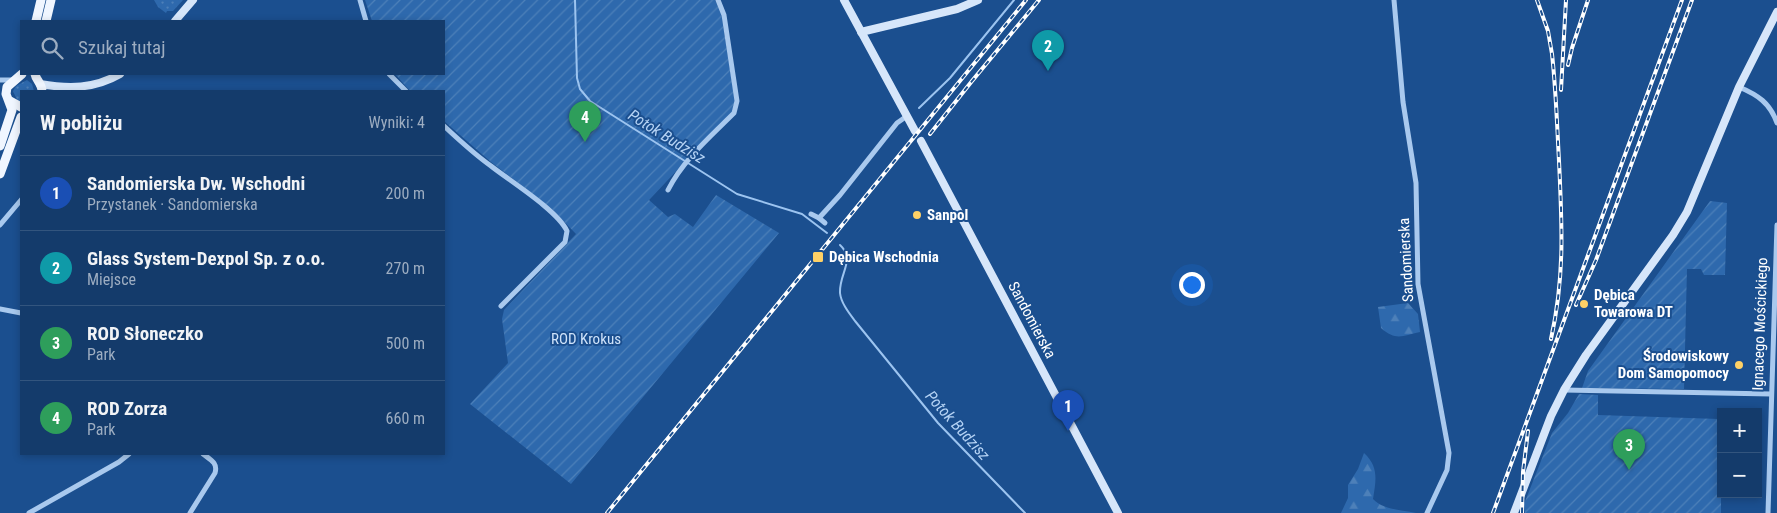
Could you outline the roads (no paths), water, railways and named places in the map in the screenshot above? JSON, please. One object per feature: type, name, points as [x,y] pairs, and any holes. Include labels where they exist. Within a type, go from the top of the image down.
[{"type":"main road","points":[[36,20],[40,0]]},
{"type":"main road","points":[[46,20],[51,0]]},
{"type":"main road","points":[[0,146],[12,110],[10,101],[3,88],[7,87],[20,75]]},
{"type":"main road","points":[[24,75],[38,82]]},
{"type":"main road","points":[[10,101],[20,106]]},
{"type":"main road","points":[[0,174],[20,120]]},
{"type":"street","points":[[176,20],[193,0]]},
{"type":"street","points":[[360,0],[366,20]]},
{"type":"street","points":[[668,190],[675,176],[734,113],[737,105],[724,15],[718,0]]},
{"type":"street","points":[[844,0],[915,131]]},
{"type":"street","points":[[861,32],[957,9],[978,0]]},
{"type":"street","name":"Sandomierska","points":[[1394,0],[1403,102],[1416,183],[1418,284],[1449,453],[1447,470],[1427,513]]},
{"type":"street","points":[[1514,513],[1551,416],[1564,390],[1586,355],[1672,235],[1686,212],[1739,87],[1777,12]]},
{"type":"street","points":[[38,82],[69,88],[92,88],[118,75]]},
{"type":"street","points":[[390,75],[405,90]]},
{"type":"street","points":[[0,80],[13,80]]},
{"type":"street","points":[[1739,87],[1763,100],[1773,111],[1777,123]]},
{"type":"street","points":[[63,90],[69,88]]},
{"type":"street","points":[[819,218],[845,189],[897,123],[907,116]]},
{"type":"street","points":[[445,130],[488,165],[540,203],[564,225],[567,231],[564,242],[501,306]]},
{"type":"street","name":"Sandomierska","points":[[921,141],[1118,513]]},
{"type":"street","points":[[0,225],[20,201]]},
{"type":"street","points":[[811,214],[826,223]]},
{"type":"street","name":"Ignacego Mościckiego","points":[[1768,513],[1777,225]]},
{"type":"street","points":[[0,309],[20,313]]},
{"type":"street","points":[[1564,390],[1771,394]]},
{"type":"street","points":[[29,513],[119,462],[128,455]]},
{"type":"street","points":[[190,513],[215,474],[216,467],[214,462],[204,455]]},
{"type":"waterway","name":"Potok Budzisz","points":[[575,0],[577,78],[580,89],[590,101],[737,194],[802,214],[827,233]]},
{"type":"waterway","points":[[919,108],[950,78],[1014,0]]},
{"type":"waterway","name":"Potok Budzisz","points":[[840,245],[847,256],[840,293],[848,311],[938,423],[1025,513]]},
{"type":"railway","points":[[607,513],[1026,0]]},
{"type":"railway","points":[[930,134],[1039,0]]},
{"type":"railway","points":[[1537,0],[1548,31],[1552,54],[1560,184],[1561,250],[1559,294],[1551,339]]},
{"type":"railway","points":[[1561,90],[1566,0]]},
{"type":"railway","points":[[1568,65],[1588,0]]},
{"type":"railway","points":[[1493,513],[1682,0]]},
{"type":"railway","points":[[1576,305],[1596,260],[1692,0]]},
{"type":"railway","points":[[1522,513],[1523,472],[1528,431]]},
{"type":"place","name":"Glass System-Dexpol Sp. z o.o.","points":[[1048,71]]},
{"type":"place","name":"ROD Zorza","points":[[585,142]]},
{"type":"place","name":"Sanpol","points":[[917,215]]},
{"type":"place","name":"Dębica Wschodnia","points":[[818,257]]},
{"type":"place","name":"Dębica Towarowa DT","points":[[1584,304]]},
{"type":"place","name":"Środowiskowy Dom Samopomocy","points":[[1739,365]]},
{"type":"place","name":"Sandomierska Dw. Wschodni","points":[[1068,431]]},
{"type":"place","name":"ROD Słoneczko","points":[[1629,470]]},
{"type":"park label","name":"ROD Krokus","points":[[586,339]]}]
